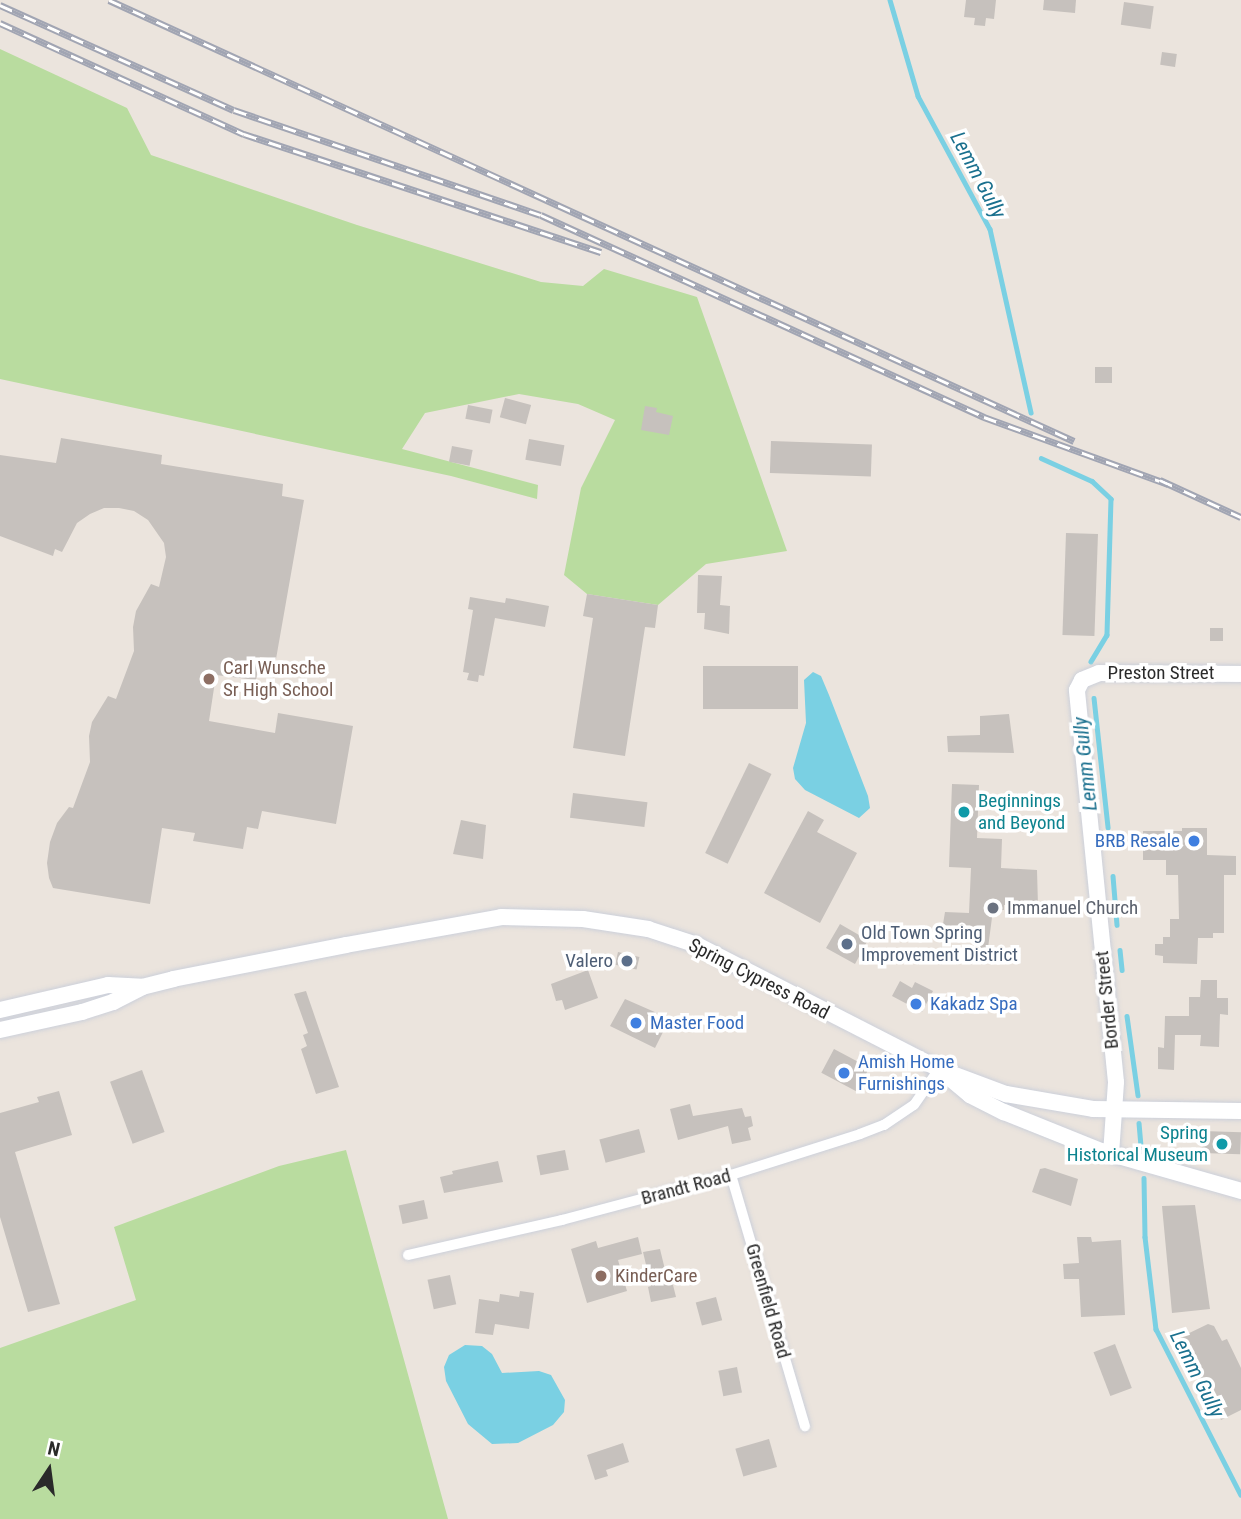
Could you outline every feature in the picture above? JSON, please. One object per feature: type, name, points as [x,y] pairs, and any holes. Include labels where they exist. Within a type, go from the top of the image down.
[{"type":"main road","name":"Preston Street","points":[[1082,680],[1108,672],[1241,674]]},
{"type":"main road","name":"Border Street","points":[[1082,680],[1076,699],[1116,1082],[1111,1154]]},
{"type":"main road","name":"Spring Cypress Road","points":[[0,1010],[108,985],[142,987],[501,917],[583,919],[648,929],[697,945],[939,1069],[978,1085],[1035,1102],[1115,1111],[1241,1111]]},
{"type":"main road","name":"Spring Cypress Road","points":[[0,1030],[26,1026],[113,1002],[142,987]]},
{"type":"main road","points":[[939,1069],[970,1095],[1004,1112],[1111,1154],[1241,1191]]},
{"type":"street","name":"Brandt Road","points":[[408,1255],[562,1220],[731,1175],[884,1125],[914,1105],[939,1069]]},
{"type":"street","name":"Greenfield Road","points":[[731,1175],[805,1426]]},
{"type":"green space","points":[[0,49],[127,108],[151,155],[357,225],[541,282],[583,286],[604,269],[697,297],[787,551],[706,564],[658,605],[587,594],[564,575],[581,488],[615,420],[578,404],[519,394],[425,413],[402,449],[538,485],[537,499],[451,476],[0,379]]},
{"type":"green space","points":[[346,1150],[448,1519],[0,1519],[0,1348],[136,1300],[114,1227],[279,1166]]},
{"type":"water","points":[[813,672],[821,676],[868,796],[870,808],[859,818],[805,790],[795,779],[793,768],[806,723],[804,680]]},
{"type":"water","points":[[465,1345],[482,1346],[492,1354],[502,1373],[539,1371],[551,1375],[565,1400],[564,1412],[553,1425],[518,1443],[492,1444],[468,1424],[446,1381],[444,1367],[449,1355]]},
{"type":"building","points":[[966,0],[996,0],[994,19],[986,18],[985,26],[974,25],[975,18],[964,17]]},
{"type":"building","points":[[1044,0],[1076,0],[1075,13],[1043,10]]},
{"type":"building","points":[[1124,2],[1154,6],[1151,29],[1121,25]]},
{"type":"building","points":[[1162,52],[1177,54],[1175,67],[1160,65]]},
{"type":"building","points":[[1095,367],[1112,367],[1112,383],[1095,383]]},
{"type":"building","points":[[505,398],[531,405],[526,424],[500,417]]},
{"type":"building","points":[[468,405],[493,410],[490,424],[465,419]]},
{"type":"building","points":[[645,406],[657,408],[656,412],[673,416],[669,435],[641,430]]},
{"type":"building","points":[[61,438],[162,455],[161,464],[283,484],[282,496],[304,500],[276,659],[260,657],[256,680],[216,675],[209,721],[275,733],[278,713],[353,726],[336,824],[262,811],[258,829],[247,827],[243,849],[193,841],[195,833],[162,828],[150,904],[53,888],[49,878],[47,863],[50,842],[57,823],[69,807],[73,808],[90,762],[89,736],[92,722],[108,696],[116,699],[134,651],[133,627],[136,611],[151,584],[159,587],[166,557],[164,543],[148,520],[134,511],[119,508],[104,508],[77,523],[62,552],[55,549],[53,556],[0,536],[0,455],[56,463]]},
{"type":"building","points":[[529,439],[564,445],[561,466],[525,460]]},
{"type":"building","points":[[771,441],[872,445],[871,477],[770,473]]},
{"type":"building","points":[[452,446],[473,450],[470,466],[449,462]]},
{"type":"building","points":[[1066,533],[1098,534],[1094,636],[1062,635]]},
{"type":"building","points":[[698,575],[722,576],[720,605],[730,606],[729,634],[704,629],[705,613],[697,613]]},
{"type":"building","points":[[587,594],[658,605],[655,628],[645,627],[625,756],[573,748],[593,618],[583,616]]},
{"type":"building","points":[[470,597],[505,603],[506,598],[549,606],[545,627],[495,618],[484,676],[479,675],[478,682],[467,680],[469,673],[463,672],[473,610],[468,609]]},
{"type":"building","points":[[1210,628],[1223,628],[1223,641],[1210,641]]},
{"type":"building","points":[[703,666],[798,666],[798,709],[703,709]]},
{"type":"building","points":[[1009,714],[1014,753],[948,752],[947,736],[980,735],[980,716]]},
{"type":"building","points":[[749,763],[771,774],[728,864],[705,853]]},
{"type":"building","points":[[952,784],[979,785],[977,838],[1002,839],[1001,868],[1037,870],[1038,906],[1004,905],[1004,910],[993,910],[988,948],[978,948],[978,941],[943,940],[941,936],[945,912],[969,913],[971,868],[949,867]]},
{"type":"building","points":[[573,793],[647,802],[644,827],[570,818]]},
{"type":"building","points":[[808,811],[824,820],[817,832],[857,853],[820,923],[764,893]]},
{"type":"building","points":[[461,820],[486,825],[483,859],[453,854]]},
{"type":"building","points":[[1182,828],[1207,828],[1207,855],[1236,856],[1236,875],[1224,875],[1224,933],[1213,933],[1213,938],[1198,938],[1197,964],[1163,963],[1163,956],[1155,955],[1155,944],[1163,944],[1163,937],[1170,937],[1170,919],[1179,919],[1178,875],[1166,875],[1166,860],[1143,860],[1143,831],[1182,831]]},
{"type":"building","points":[[840,924],[859,935],[862,929],[871,934],[855,964],[826,948]]},
{"type":"building","name":"Valero","points":[[618,952],[639,957],[637,970],[615,965]]},
{"type":"building","points":[[588,970],[598,998],[565,1010],[562,1000],[556,1001],[551,984]]},
{"type":"building","points":[[1201,980],[1217,980],[1217,998],[1228,998],[1228,1015],[1220,1014],[1219,1047],[1200,1046],[1201,1035],[1175,1035],[1174,1070],[1158,1069],[1158,1047],[1164,1048],[1165,1016],[1189,1016],[1189,997],[1200,997]]},
{"type":"building","name":"Kakadz Spa","points":[[900,981],[912,988],[915,982],[933,991],[922,1012],[892,996]]},
{"type":"building","points":[[306,991],[339,1087],[316,1094],[301,1049],[307,1046],[303,1035],[308,1033],[294,994]]},
{"type":"building","name":"Master Food","points":[[625,999],[657,1013],[654,1020],[666,1026],[655,1048],[610,1026]]},
{"type":"building","name":"Amish Home Furnishings","points":[[834,1049],[869,1068],[857,1092],[821,1073]]},
{"type":"building","points":[[142,1070],[165,1132],[133,1144],[110,1082]]},
{"type":"building","points":[[59,1091],[72,1135],[15,1152],[60,1304],[28,1312],[0,1217],[0,1113],[39,1102],[37,1097]]},
{"type":"building","points":[[690,1104],[693,1116],[742,1108],[745,1117],[751,1116],[753,1126],[748,1128],[751,1140],[732,1144],[728,1126],[678,1140],[670,1109]]},
{"type":"building","points":[[639,1129],[645,1152],[606,1163],[599,1140]]},
{"type":"building","name":"Spring Historical Museum","points":[[1203,1131],[1241,1132],[1240,1154],[1202,1153]]},
{"type":"building","points":[[565,1150],[569,1170],[540,1175],[537,1156]]},
{"type":"building","points":[[498,1161],[503,1182],[444,1193],[440,1177],[453,1174],[452,1171]]},
{"type":"building","points":[[1045,1168],[1078,1179],[1071,1206],[1032,1192],[1040,1169]]},
{"type":"building","points":[[424,1200],[428,1219],[403,1224],[399,1205]]},
{"type":"building","points":[[1195,1205],[1210,1309],[1172,1313],[1162,1206]]},
{"type":"building","name":"KinderCare","points":[[638,1237],[642,1254],[618,1260],[627,1291],[587,1303],[571,1249],[596,1241],[598,1248]]},
{"type":"building","points":[[1077,1237],[1091,1237],[1092,1242],[1121,1240],[1125,1315],[1081,1317],[1079,1279],[1064,1279],[1063,1264],[1079,1263]]},
{"type":"building","points":[[660,1249],[668,1282],[672,1281],[676,1297],[651,1302],[648,1287],[651,1286],[643,1252]]},
{"type":"building","points":[[450,1275],[456,1304],[434,1309],[428,1280]]},
{"type":"building","points":[[520,1291],[534,1293],[529,1329],[495,1324],[493,1335],[475,1333],[479,1299],[499,1302],[500,1294],[519,1297]]},
{"type":"building","points":[[716,1297],[722,1320],[702,1326],[696,1302]]},
{"type":"building","points":[[1208,1324],[1214,1326],[1222,1341],[1227,1339],[1241,1368],[1241,1410],[1221,1420],[1181,1337]]},
{"type":"building","points":[[1115,1344],[1132,1388],[1110,1396],[1094,1352]]},
{"type":"building","points":[[737,1367],[742,1393],[723,1396],[718,1371]]},
{"type":"building","points":[[769,1439],[777,1467],[743,1477],[735,1449]]},
{"type":"building","points":[[623,1443],[629,1462],[606,1470],[608,1476],[595,1480],[587,1455]]},
{"type":"waterway","name":"Lemm Gully","points":[[890,0],[918,96],[990,229],[1031,412]]},
{"type":"waterway","name":"Lemm Gully","points":[[1041,458],[1092,481],[1111,499],[1107,635],[1091,662]]},
{"type":"waterway","name":"Lemm Gully","points":[[1094,698],[1108,827]]},
{"type":"waterway","name":"Lemm Gully","points":[[1113,876],[1117,925]]},
{"type":"waterway","name":"Lemm Gully","points":[[1120,950],[1122,970]]},
{"type":"waterway","name":"Lemm Gully","points":[[1127,1016],[1138,1095]]},
{"type":"waterway","name":"Lemm Gully","points":[[1139,1123],[1141,1147]]},
{"type":"waterway","name":"Lemm Gully","points":[[1144,1178],[1145,1237],[1156,1329],[1241,1495]]},
{"type":"railway","points":[[109,0],[1074,441]]},
{"type":"railway","points":[[0,5],[234,110],[541,215],[984,417],[1168,484]]},
{"type":"railway","points":[[0,23],[244,134],[601,252]]},
{"type":"railway","points":[[1160,480],[1241,517]]},
{"type":"place","name":"Carl Wunsche Sr High School","points":[[209,679]]},
{"type":"place","name":"Beginnings and Beyond","points":[[964,812]]},
{"type":"place","name":"BRB Resale","points":[[1194,841]]},
{"type":"place","name":"Immanuel Church","points":[[993,908]]},
{"type":"place","name":"Old Town Spring Improvement District","points":[[847,944]]},
{"type":"place","name":"Valero","points":[[627,961]]},
{"type":"place","name":"Kakadz Spa","points":[[916,1004]]},
{"type":"place","name":"Master Food","points":[[636,1023]]},
{"type":"place","name":"Amish Home Furnishings","points":[[844,1073]]},
{"type":"place","name":"Spring Historical Museum","points":[[1222,1144]]},
{"type":"place","name":"KinderCare","points":[[601,1276]]}]
